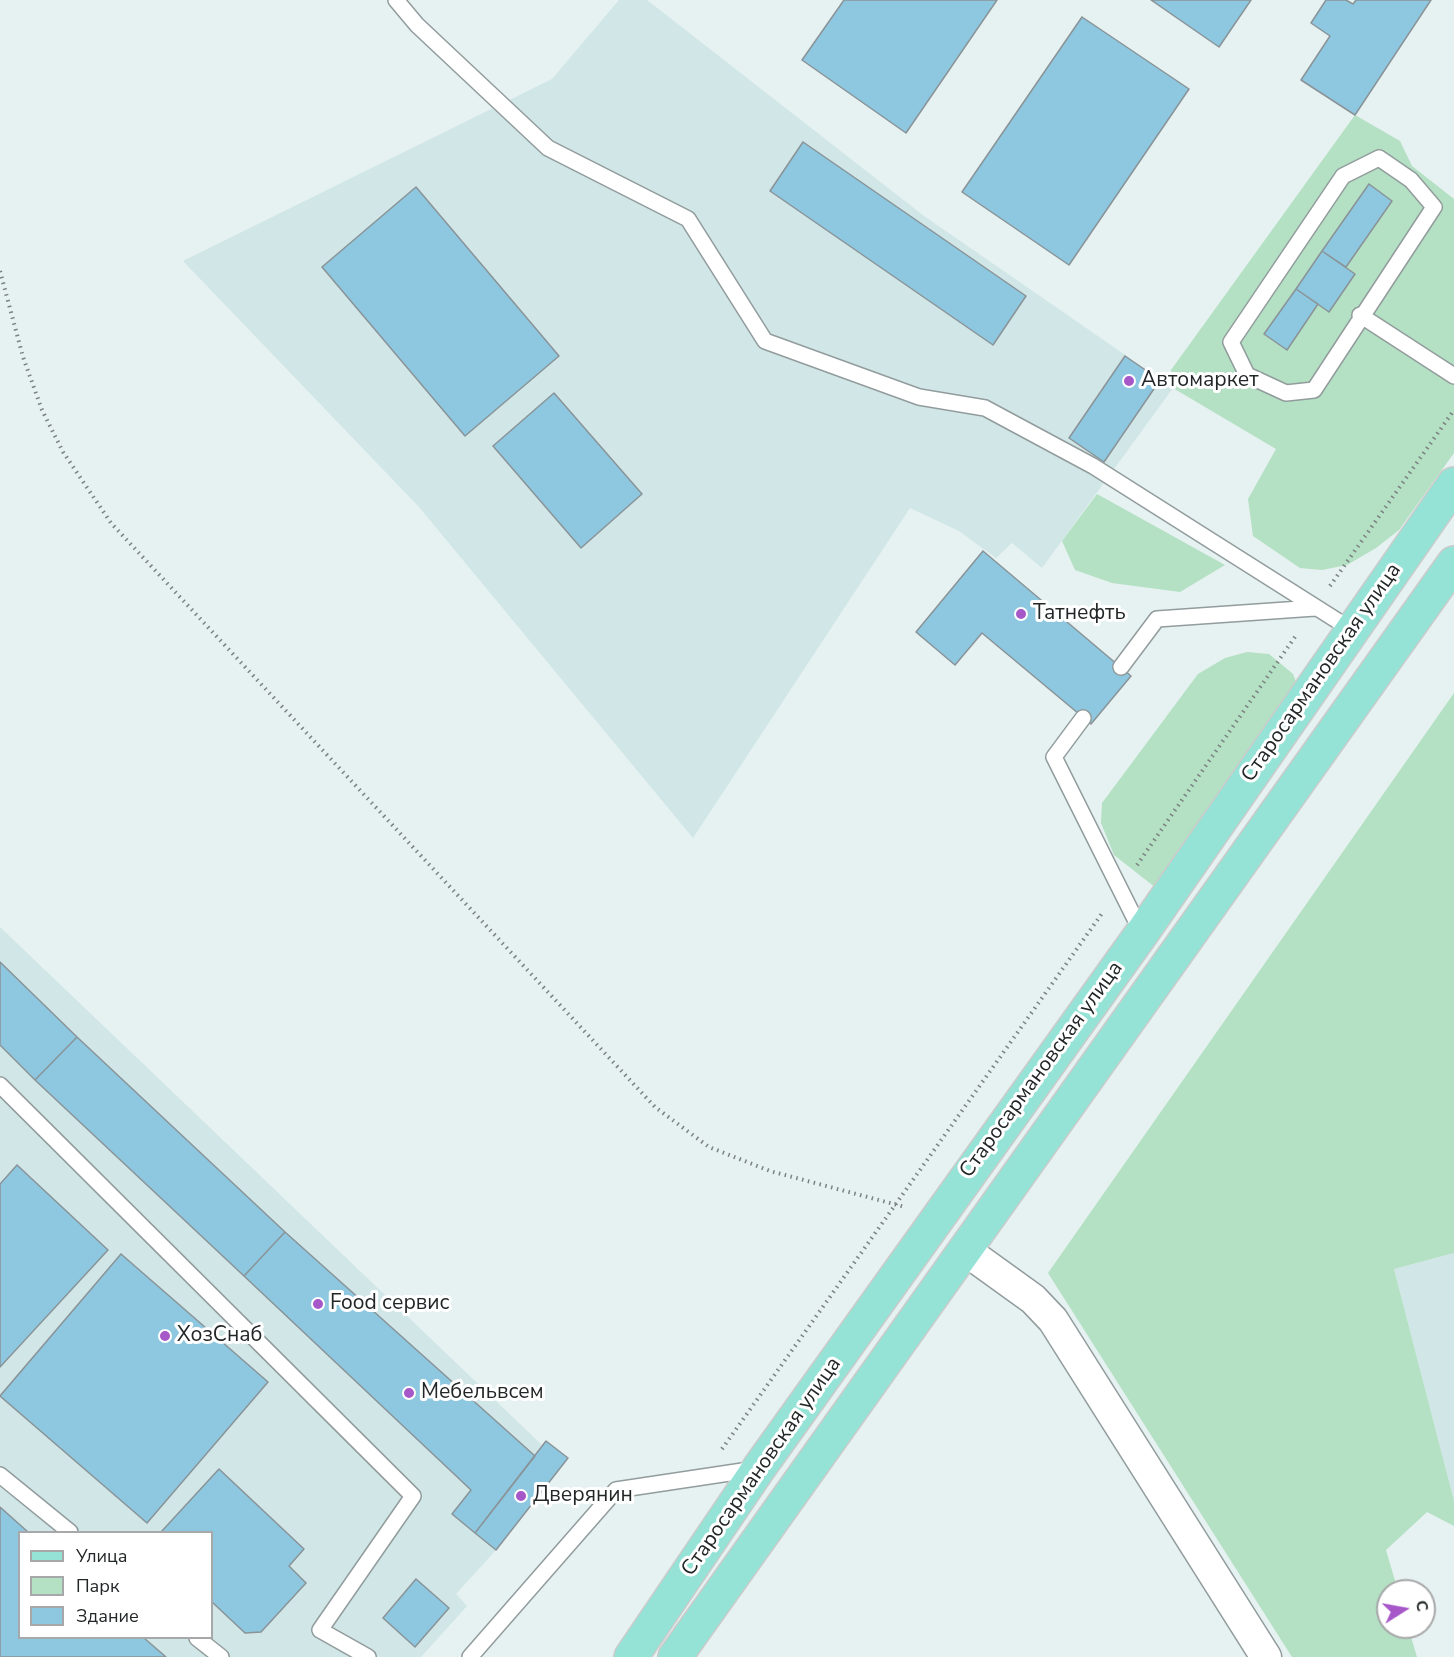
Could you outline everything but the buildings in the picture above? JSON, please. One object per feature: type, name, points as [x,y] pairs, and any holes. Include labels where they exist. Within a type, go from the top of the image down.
[{"type":"main road","name":"Старосармановская улица","points":[[631,1657],[759,1468],[931,1224],[1142,933],[1454,484]]},
{"type":"main road","name":"Старосармановская улица","points":[[675,1657],[1454,563]]},
{"type":"street","points":[[965,1250],[1033,1299],[1053,1320],[1266,1657]]},
{"type":"lane","points":[[396,0],[417,26],[548,148],[688,219],[765,341],[919,397],[985,408],[1094,466],[1352,630]]},
{"type":"lane","points":[[1378,158],[1411,180],[1434,207],[1360,315],[1314,390],[1286,393],[1247,375],[1231,342],[1343,176],[1378,158]]},
{"type":"lane","points":[[1360,315],[1454,376]]},
{"type":"lane","points":[[1121,667],[1157,619],[1315,608]]},
{"type":"lane","points":[[1083,718],[1054,757],[1142,933]]},
{"type":"lane","points":[[0,1085],[412,1496],[320,1630],[368,1657]]},
{"type":"lane","points":[[470,1657],[616,1490],[759,1468]]},
{"type":"lane","points":[[0,1475],[68,1531]]},
{"type":"lane","points":[[198,1639],[221,1657]]},
{"type":"path","points":[[0,271],[23,357],[42,410],[63,452],[111,524],[655,1107],[709,1147],[770,1170],[907,1208],[931,1224]]},
{"type":"path","points":[[703,1477],[1120,889],[1454,410]]},
{"type":"shaded area","points":[[619,0],[647,0],[924,216],[1173,388],[1042,568],[1012,543],[996,558],[959,531],[910,508],[693,838],[419,507],[183,261],[552,79]]},
{"type":"shaded area","points":[[0,927],[542,1445],[475,1533],[496,1550],[456,1594],[467,1606],[421,1657],[0,1657]]},
{"type":"shaded area","points":[[1454,1253],[1454,1501],[1394,1269]]},
{"type":"green space","points":[[1355,115],[1400,141],[1412,166],[1454,199],[1454,453],[1399,530],[1376,548],[1347,565],[1322,570],[1300,568],[1253,536],[1248,499],[1276,449],[1173,388],[1171,370]]},
{"type":"green space","points":[[1097,494],[1225,565],[1180,592],[1112,583],[1075,570],[1062,541]]},
{"type":"green space","points":[[1247,652],[1269,654],[1293,674],[1298,687],[1156,888],[1114,855],[1101,823],[1102,803],[1198,674],[1225,658]]},
{"type":"green space","points":[[1454,693],[1454,1253],[1394,1269],[1454,1501],[1454,1526],[1427,1512],[1386,1550],[1394,1579],[1376,1579],[1376,1639],[1412,1639],[1417,1657],[1292,1657],[1048,1273]]},
{"type":"place","name":"Автомаркет","points":[[1129,381]]},
{"type":"place","name":"Татнефть","points":[[1021,614]]},
{"type":"place","name":"Food сервис","points":[[318,1304]]},
{"type":"place","name":"ХозCнаб","points":[[165,1336]]},
{"type":"place","name":"Мебельвсем","points":[[409,1393]]},
{"type":"place","name":"Дверянин","points":[[521,1496]]}]
